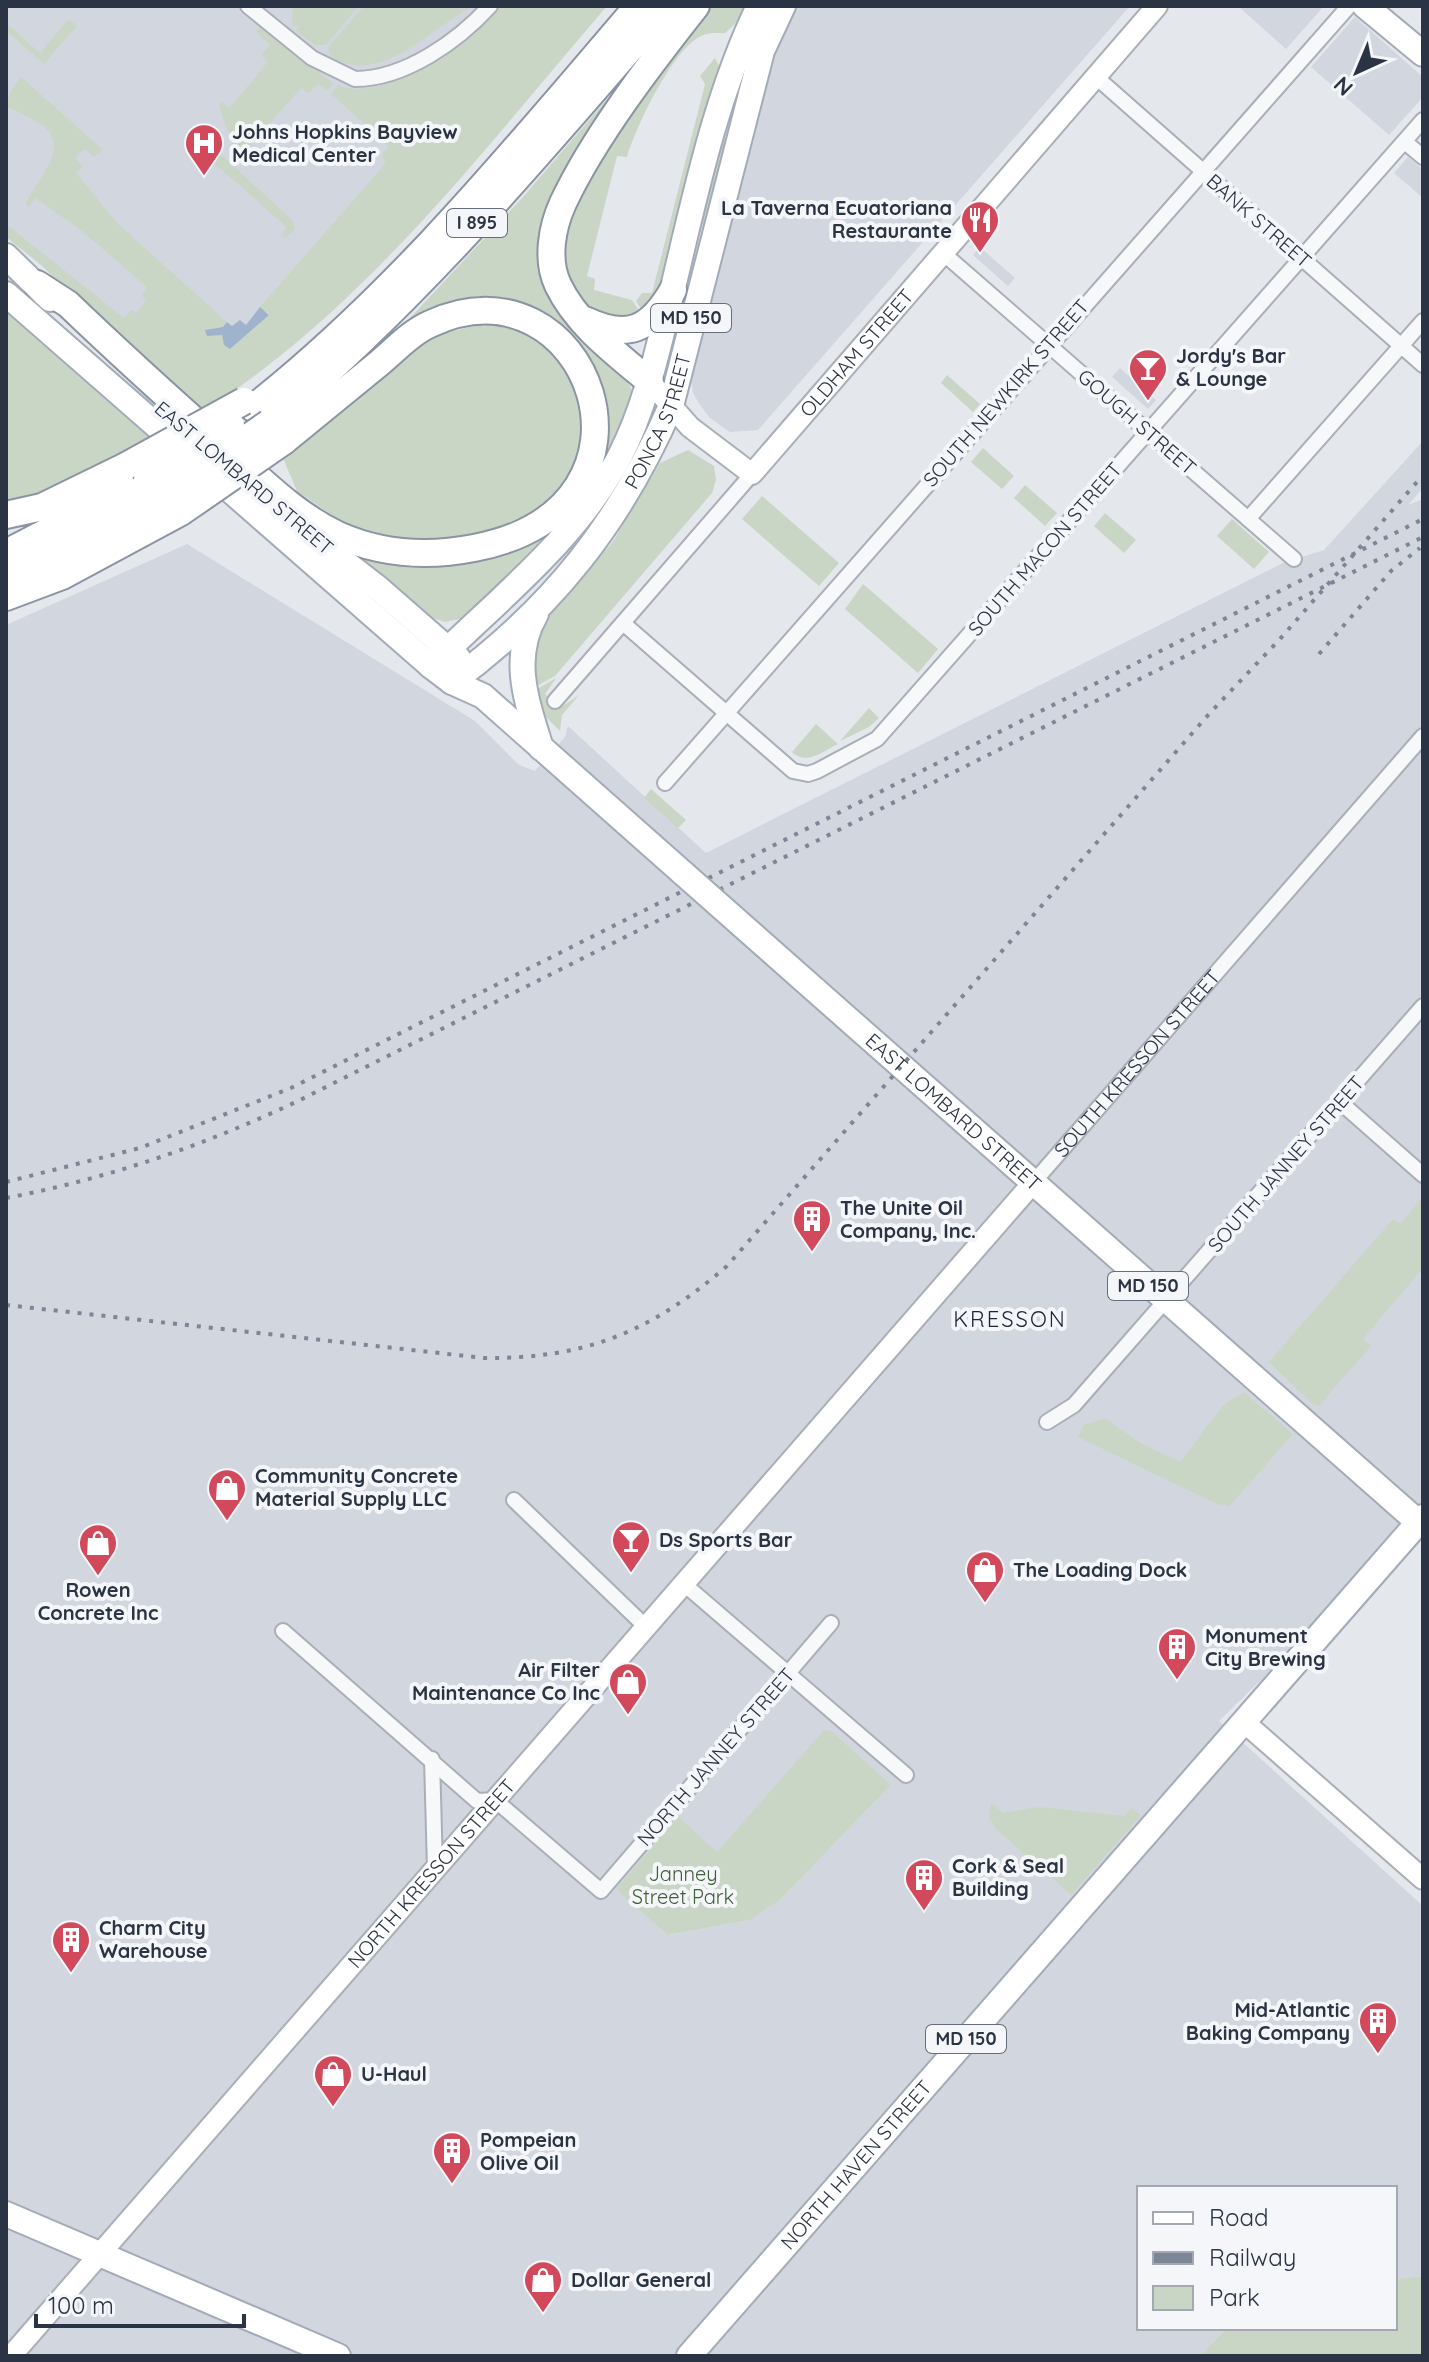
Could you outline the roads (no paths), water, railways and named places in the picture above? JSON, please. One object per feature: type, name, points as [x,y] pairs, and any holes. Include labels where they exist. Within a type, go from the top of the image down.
[{"type":"highway","name":"I 895","points":[[262,418],[398,277],[638,6]]},
{"type":"highway","name":"I 895","points":[[6,576],[70,548],[262,418],[372,335],[420,286],[667,6]]},
{"type":"highway","points":[[650,382],[603,343],[582,319],[558,285],[550,256],[563,204],[609,126],[696,6]]},
{"type":"highway","points":[[6,597],[62,576],[155,488],[262,418],[417,332],[452,316],[476,312],[500,313],[527,321],[555,339],[578,363],[589,383],[597,419],[593,452],[576,491],[557,511],[532,529],[486,546],[458,551],[394,552],[337,534],[289,504],[68,304],[37,284]]},
{"type":"highway","points":[[582,319],[603,329],[632,330],[660,313],[673,290]]},
{"type":"highway","name":"I 895","points":[[6,553],[155,488]]},
{"type":"highway","points":[[6,515],[155,488]]},
{"type":"main road","name":"PONCA STREET","points":[[440,658],[556,547],[597,494],[621,454],[650,382],[729,73],[759,6]]},
{"type":"main road","name":"PONCA STREET","points":[[461,676],[544,601],[584,557],[618,511],[648,458],[671,406],[686,336],[762,51],[783,6]]},
{"type":"main road","points":[[1365,6],[1423,54]]},
{"type":"main road","name":"EAST LOMBARD STREET","points":[[6,256],[141,392],[258,494],[378,588],[440,658]]},
{"type":"main road","name":"EAST LOMBARD STREET","points":[[6,294],[461,676],[1032,1184],[1421,1522]]},
{"type":"main road","name":"MD 150","points":[[544,601],[526,630],[521,658],[522,679],[549,756]]},
{"type":"main road","name":"MD 150","points":[[1244,1722],[1421,1522]]},
{"type":"main road","name":"NORTH HAVEN STREET","points":[[689,2356],[1244,1722]]},
{"type":"main road","points":[[6,2214],[338,2356]]},
{"type":"street","points":[[248,6],[329,70],[347,78],[362,79],[425,57],[458,35],[490,6]]},
{"type":"street","name":"OLDHAM STREET","points":[[555,701],[1157,6]]},
{"type":"street","name":"SOUTH NEWKIRK STREET","points":[[665,783],[1349,6]]},
{"type":"street","name":"BANK STREET","points":[[1096,77],[1423,365]]},
{"type":"street","name":"SOUTH MACON STREET","points":[[623,623],[785,765],[800,773],[817,771],[877,739],[1423,120]]},
{"type":"street","points":[[1405,142],[1423,157]]},
{"type":"street","name":"GOUGH STREET","points":[[943,253],[1294,559]]},
{"type":"street","points":[[1248,519],[1423,321]]},
{"type":"street","points":[[650,382],[690,427],[752,474]]},
{"type":"street","name":"SOUTH KRESSON STREET","points":[[853,1390],[1423,736]]},
{"type":"street","name":"SOUTH JANNEY STREET","points":[[1047,1422],[1074,1405],[1423,1006]]},
{"type":"street","points":[[1340,1102],[1423,1175]]},
{"type":"street","name":"NORTH KRESSON STREET","points":[[11,2356],[853,1390]]},
{"type":"street","points":[[514,1500],[646,1627]]},
{"type":"street","points":[[684,1584],[906,1775]]},
{"type":"street","name":"NORTH JANNEY STREET","points":[[495,1800],[601,1891],[831,1623]]},
{"type":"street","points":[[283,1631],[477,1801],[495,1800]]},
{"type":"street","points":[[1244,1722],[1423,1879]]},
{"type":"street","points":[[432,1759],[435,1869]]},
{"type":"water","points":[[260,307],[269,315],[230,349],[224,345],[222,335],[207,336],[205,330],[223,327],[227,322],[232,326],[240,320],[246,325]]},
{"type":"railway","points":[[6,1305],[484,1358],[520,1357],[585,1347],[615,1337],[671,1308],[727,1266],[1209,714],[1280,639],[1423,475]]},
{"type":"railway","points":[[6,1182],[140,1148],[291,1088],[1423,519]]},
{"type":"railway","points":[[6,1198],[81,1181],[155,1159],[298,1101],[1423,537]]},
{"type":"railway","points":[[1319,654],[1391,571],[1420,548]]},
{"type":"place","name":"Johns Hopkins Bayview Medical Center","points":[[204,177]]},
{"type":"place","name":"La Taverna Ecuatoriana Restaurante","points":[[980,254]]},
{"type":"place","name":"Jordy's Bar & Lounge","points":[[1148,402]]},
{"type":"place","name":"The Unite Oil Company, Inc.","points":[[812,1253]]},
{"type":"place","name":"Community Concrete Material Supply LLC","points":[[227,1522]]},
{"type":"place","name":"Ds Sports Bar","points":[[631,1574]]},
{"type":"place","name":"Rowen Concrete Inc","points":[[98,1577]]},
{"type":"place","name":"The Loading Dock","points":[[985,1604]]},
{"type":"place","name":"Monument City Brewing","points":[[1177,1681]]},
{"type":"place","name":"Air Filter Maintenance Co Inc","points":[[628,1716]]},
{"type":"place","name":"Cork & Seal Building","points":[[924,1912]]},
{"type":"place","name":"Charm City Warehouse","points":[[71,1974]]},
{"type":"place","name":"Mid-Atlantic Baking Company","points":[[1378,2055]]},
{"type":"place","name":"U-Haul","points":[[333,2108]]},
{"type":"place","name":"Pompeian Olive Oil","points":[[452,2185]]},
{"type":"place","name":"Dollar General","points":[[543,2314]]},
{"type":"district","name":"KRESSON","points":[[1010,1319]]},
{"type":"park label","name":"Janney Street Park","points":[[683,1886]]}]
